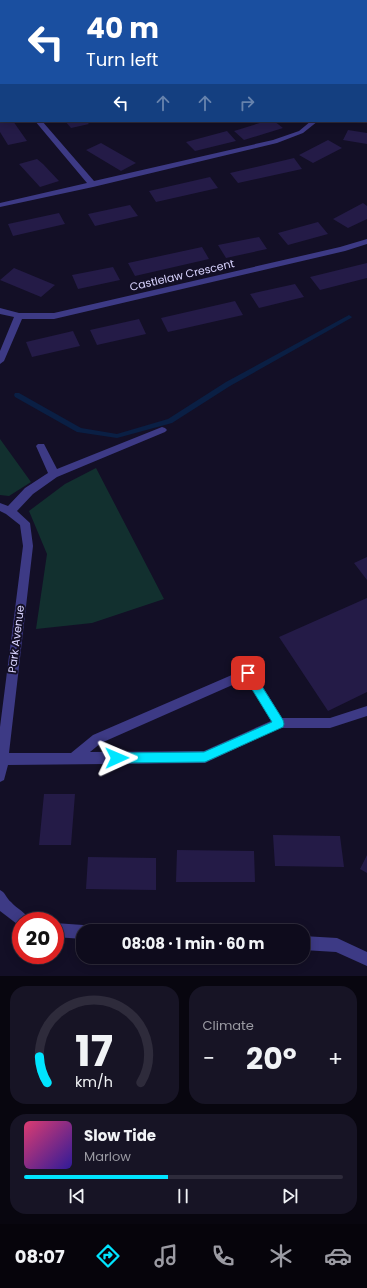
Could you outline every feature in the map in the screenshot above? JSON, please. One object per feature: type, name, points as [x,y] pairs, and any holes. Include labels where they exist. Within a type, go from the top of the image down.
[{"type":"street","points":[[39,122],[93,185]]},
{"type":"street","points":[[0,205],[93,185],[275,142],[301,132],[314,122]]},
{"type":"street","name":"Castlelaw Crescent","points":[[0,311],[19,316],[54,316],[342,249],[367,240]]},
{"type":"street","points":[[0,361],[19,316]]},
{"type":"street","points":[[5,509],[54,474],[162,430]]},
{"type":"street","points":[[41,446],[54,474]]},
{"type":"street","name":"Park Avenue","points":[[0,776],[28,546],[25,523],[5,509]]},
{"type":"street","points":[[73,759],[97,739],[248,673],[279,724]]},
{"type":"street","points":[[2,759],[205,757],[279,724],[330,723],[367,711]]},
{"type":"street","points":[[2,904],[12,912]]},
{"type":"street","points":[[64,931],[76,932]]},
{"type":"street","points":[[310,943],[337,945],[367,959]]},
{"type":"green space","points":[[0,439],[31,482],[9,496],[0,495]]},
{"type":"green space","points":[[96,468],[164,599],[92,623],[36,629],[47,554],[29,511],[65,484]]},
{"type":"building","points":[[0,122],[14,122],[27,141],[8,145],[0,132]]},
{"type":"building","points":[[66,122],[87,122],[89,124],[71,128]]},
{"type":"building","points":[[263,122],[275,122],[283,128],[244,140],[234,131]]},
{"type":"building","points":[[348,130],[367,133],[367,144],[343,140]]},
{"type":"building","points":[[227,131],[236,141],[195,151],[186,142]]},
{"type":"building","points":[[328,140],[342,148],[313,163],[299,155]]},
{"type":"building","points":[[101,143],[136,163],[121,171],[86,150]]},
{"type":"building","points":[[294,158],[302,169],[238,183],[230,173]]},
{"type":"building","points":[[37,159],[59,181],[40,187],[19,164]]},
{"type":"building","points":[[210,177],[218,188],[156,202],[149,191]]},
{"type":"building","points":[[363,203],[367,206],[367,219],[348,228],[333,219]]},
{"type":"building","points":[[130,205],[138,216],[95,226],[88,214]]},
{"type":"building","points":[[59,213],[65,224],[13,236],[8,224]]},
{"type":"building","points":[[318,222],[328,234],[288,245],[278,233]]},
{"type":"building","points":[[259,237],[267,249],[226,258],[218,245]]},
{"type":"building","points":[[202,247],[209,259],[135,276],[128,263]]},
{"type":"building","points":[[367,263],[367,278],[320,290],[310,277]]},
{"type":"building","points":[[113,267],[120,280],[78,289],[72,275]]},
{"type":"building","points":[[14,268],[55,285],[41,297],[0,280]]},
{"type":"building","points":[[295,284],[304,297],[259,308],[250,294]]},
{"type":"building","points":[[235,301],[243,315],[168,332],[161,318]]},
{"type":"building","points":[[139,319],[146,334],[97,345],[90,330]]},
{"type":"building","points":[[73,331],[80,346],[32,357],[26,342]]},
{"type":"building","points":[[367,557],[367,580],[354,563]]},
{"type":"building","points":[[367,598],[367,692],[328,711],[279,637]]},
{"type":"building","points":[[44,794],[75,794],[71,845],[39,845]]},
{"type":"building","points":[[273,835],[340,836],[344,867],[275,866]]},
{"type":"building","points":[[177,850],[254,851],[255,882],[176,882]]},
{"type":"building","points":[[367,855],[367,873],[360,869]]},
{"type":"building","points":[[88,857],[156,858],[156,890],[86,889]]},
{"type":"waterway","points":[[17,395],[79,430],[117,436],[170,421],[228,384],[349,317]]},
{"type":"route","points":[[117,758],[205,757],[279,724],[248,673]]}]
